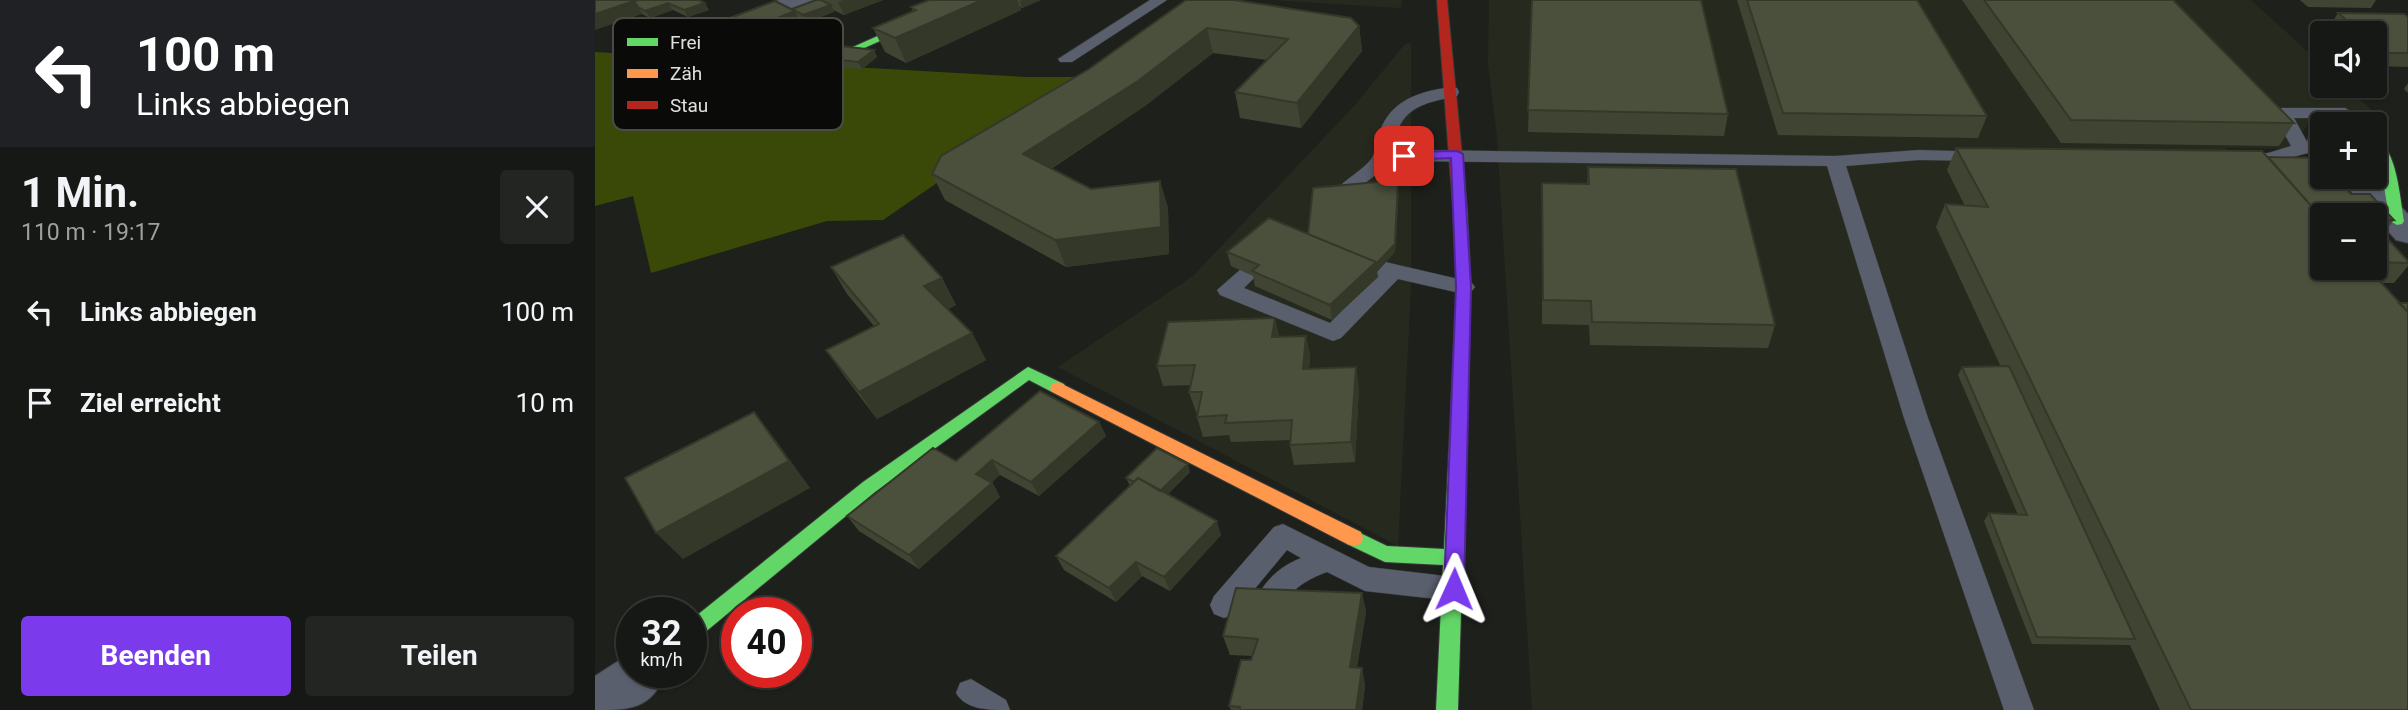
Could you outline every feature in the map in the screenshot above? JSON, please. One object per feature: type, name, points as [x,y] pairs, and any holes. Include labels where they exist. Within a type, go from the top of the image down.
[{"type":"street","points":[[755,18],[803,0]]},
{"type":"street","points":[[858,47],[967,0]]},
{"type":"street","points":[[1442,0],[1457,154],[1464,287],[1454,589],[1447,710]]},
{"type":"street","points":[[2387,164],[2403,227]]},
{"type":"street","points":[[2366,189],[2403,227]]},
{"type":"street","points":[[707,619],[869,487],[1028,373],[1311,519],[1385,554],[1454,558]]},
{"type":"street","points":[[595,702],[622,688]]},
{"type":"lane","points":[[1066,59],[1160,0]]},
{"type":"lane","points":[[1368,190],[1380,161],[1388,130],[1406,105],[1421,96],[1451,92]]},
{"type":"lane","points":[[2310,113],[2282,113],[2310,138]]},
{"type":"lane","points":[[2229,158],[2269,158],[2310,145]]},
{"type":"lane","points":[[1345,192],[1353,180],[1380,161],[1404,156],[1457,154],[1835,161],[1919,155],[1999,156]]},
{"type":"lane","points":[[1388,189],[1404,156]]},
{"type":"lane","points":[[1835,161],[1916,418],[2019,710]]},
{"type":"lane","points":[[1248,274],[1228,290],[1333,332],[1387,270],[1464,287]]},
{"type":"lane","points":[[1224,605],[1283,535],[1365,579],[1454,589]]},
{"type":"lane","points":[[1266,607],[1271,595],[1298,570],[1330,560]]},
{"type":"shaded area","points":[[1272,0],[1402,0],[1401,8]]},
{"type":"shaded area","points":[[1489,0],[2251,0],[2310,54],[2310,98],[2358,98],[2374,112],[2310,112],[2310,122],[2300,135],[2302,149],[2225,148],[2310,253],[2310,280],[2324,280],[2408,710],[1532,710],[1497,136],[1488,64]]},
{"type":"shaded area","points":[[1411,43],[1411,287],[1398,546],[1058,367],[1193,276],[1355,105],[1405,44]]},
{"type":"green space","points":[[595,52],[613,53],[613,130],[843,130],[843,66],[1025,77],[1091,77],[883,220],[827,221],[651,273],[633,196],[595,206]]},
{"type":"building","points":[[595,0],[633,0],[634,1],[595,14]]},
{"type":"building","points":[[699,0],[705,3],[684,10],[668,3],[645,11],[634,1]]},
{"type":"building","points":[[816,0],[831,5],[803,15],[792,9]]},
{"type":"building","points":[[929,0],[982,0],[895,38],[873,28],[916,10],[911,7]]},
{"type":"building","points":[[1186,0],[1234,0],[1351,18],[1359,26],[1297,103],[1235,92],[1288,39],[1207,28],[1138,81],[1023,154],[1091,189],[1160,181],[1161,227],[1055,240],[932,174],[941,156],[1089,69]]},
{"type":"building","points":[[1532,0],[1701,0],[1728,114],[1528,110]]},
{"type":"building","points":[[1747,0],[1917,0],[1987,116],[1783,113]]},
{"type":"building","points":[[1984,0],[2173,0],[2294,123],[2071,120]]},
{"type":"building","points":[[775,1],[795,11],[777,18],[730,18]]},
{"type":"building","points":[[2338,13],[2404,14],[2408,17],[2408,53],[2387,53],[2387,21],[2348,21]]},
{"type":"building","points":[[843,46],[874,50],[858,62],[843,60]]},
{"type":"building","points":[[1956,148],[2262,151],[2310,205],[2310,280],[2379,280],[2408,312],[2408,710],[2191,710],[1945,204],[1988,207]]},
{"type":"building","points":[[2268,157],[2310,158],[2310,189],[2347,189],[2351,194],[2370,194],[2378,203],[2310,203]]},
{"type":"building","points":[[1588,167],[1736,169],[1775,325],[1592,322],[1591,301],[1543,300],[1542,183],[1589,184]]},
{"type":"building","points":[[1398,180],[1395,244],[1376,264],[1308,234],[1313,188]]},
{"type":"building","points":[[1269,218],[1376,262],[1330,305],[1252,271],[1259,265],[1227,252]]},
{"type":"building","points":[[903,235],[942,278],[924,286],[972,333],[859,392],[826,350],[879,324],[831,267]]},
{"type":"building","points":[[2387,238],[2408,261],[2387,262]]},
{"type":"building","points":[[2399,303],[2408,303],[2408,312]]},
{"type":"building","points":[[1275,318],[1272,337],[1306,336],[1303,369],[1356,367],[1351,442],[1290,445],[1292,420],[1225,423],[1227,415],[1197,417],[1202,392],[1189,392],[1195,365],[1157,366],[1168,322]]},
{"type":"building","points":[[2009,366],[2135,639],[2037,637],[1989,513],[2027,515],[1962,367]]},
{"type":"building","points":[[1040,391],[1099,422],[1031,482],[992,460],[976,474],[992,483],[909,555],[847,516],[933,448],[956,461]]},
{"type":"building","points":[[754,412],[789,461],[656,533],[625,478]]},
{"type":"building","points":[[1157,448],[1188,464],[1160,491],[1138,478],[1134,482],[1126,478]]},
{"type":"building","points":[[1138,478],[1217,521],[1164,577],[1136,562],[1109,588],[1056,556]]},
{"type":"building","points":[[1236,588],[1362,593],[1350,667],[1362,668],[1356,710],[1240,710],[1240,707],[1229,706],[1241,660],[1251,660],[1258,639],[1223,636]]},
{"type":"traffic: fast","points":[[858,47],[967,0]]},
{"type":"traffic: fast","points":[[2387,168],[2397,221]]},
{"type":"traffic: fast","points":[[1447,710],[1464,287],[1460,208]]},
{"type":"traffic: fast","points":[[707,619],[869,487],[1028,373],[1058,388]]},
{"type":"traffic: fast","points":[[1354,538],[1385,554],[1454,558]]},
{"type":"traffic: slow","points":[[1058,388],[1354,538]]},
{"type":"traffic: jam","points":[[1442,0],[1460,208]]},
{"type":"route","points":[[1404,156],[1457,154],[1464,287],[1454,589]]}]
